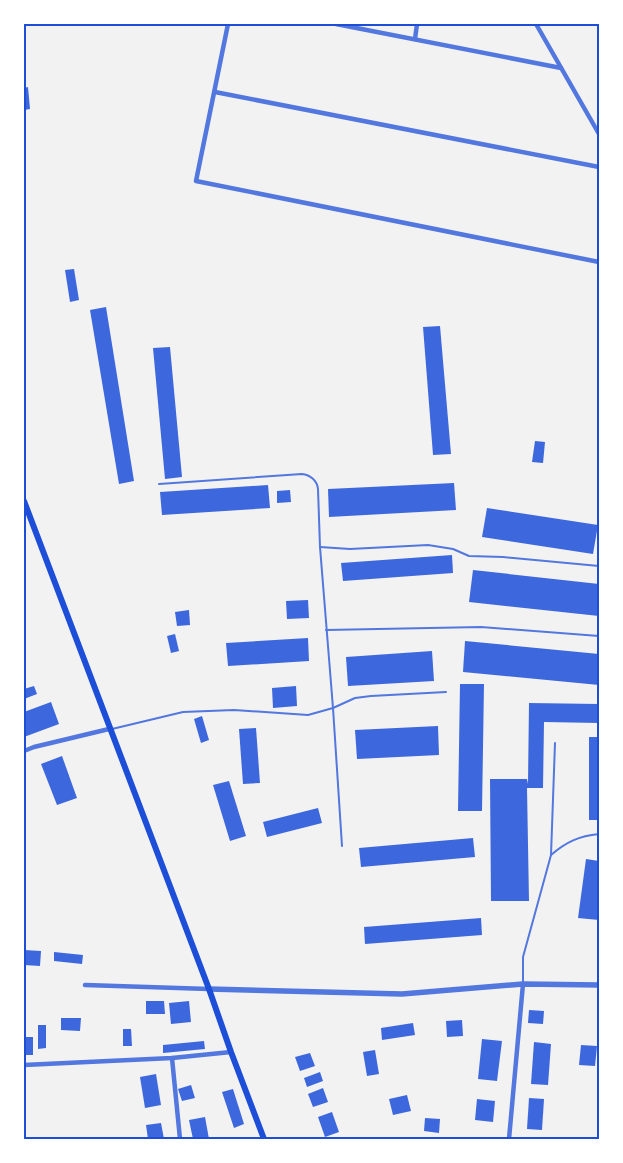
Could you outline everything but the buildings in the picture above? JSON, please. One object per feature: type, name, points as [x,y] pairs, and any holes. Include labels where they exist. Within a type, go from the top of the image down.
[{"type":"main road","points":[[24,501],[264,1139]]},
{"type":"street","points":[[228,24],[196,181],[599,262]]},
{"type":"street","points":[[336,24],[561,68]]},
{"type":"street","points":[[415,39],[417,24]]},
{"type":"street","points":[[536,24],[599,134]]},
{"type":"street","points":[[215,92],[599,167]]},
{"type":"street","points":[[24,751],[109,730]]},
{"type":"street","points":[[509,1139],[523,984]]},
{"type":"street","points":[[85,986],[402,994],[523,984],[599,985]]},
{"type":"street","points":[[24,1064],[172,1058],[231,1052]]},
{"type":"street","points":[[172,1058],[180,1139]]},
{"type":"lane","points":[[159,484],[284,475],[307,475],[317,484],[342,846]]},
{"type":"lane","points":[[320,547],[358,549],[428,546],[453,549],[470,556],[503,557],[599,566]]},
{"type":"lane","points":[[326,630],[481,627],[599,636]]},
{"type":"lane","points":[[109,730],[152,718],[190,711],[234,710],[308,714],[333,708],[355,698],[446,692]]},
{"type":"lane","points":[[523,984],[523,957],[551,855],[555,742]]},
{"type":"lane","points":[[551,855],[564,844],[584,835],[599,834]]}]
